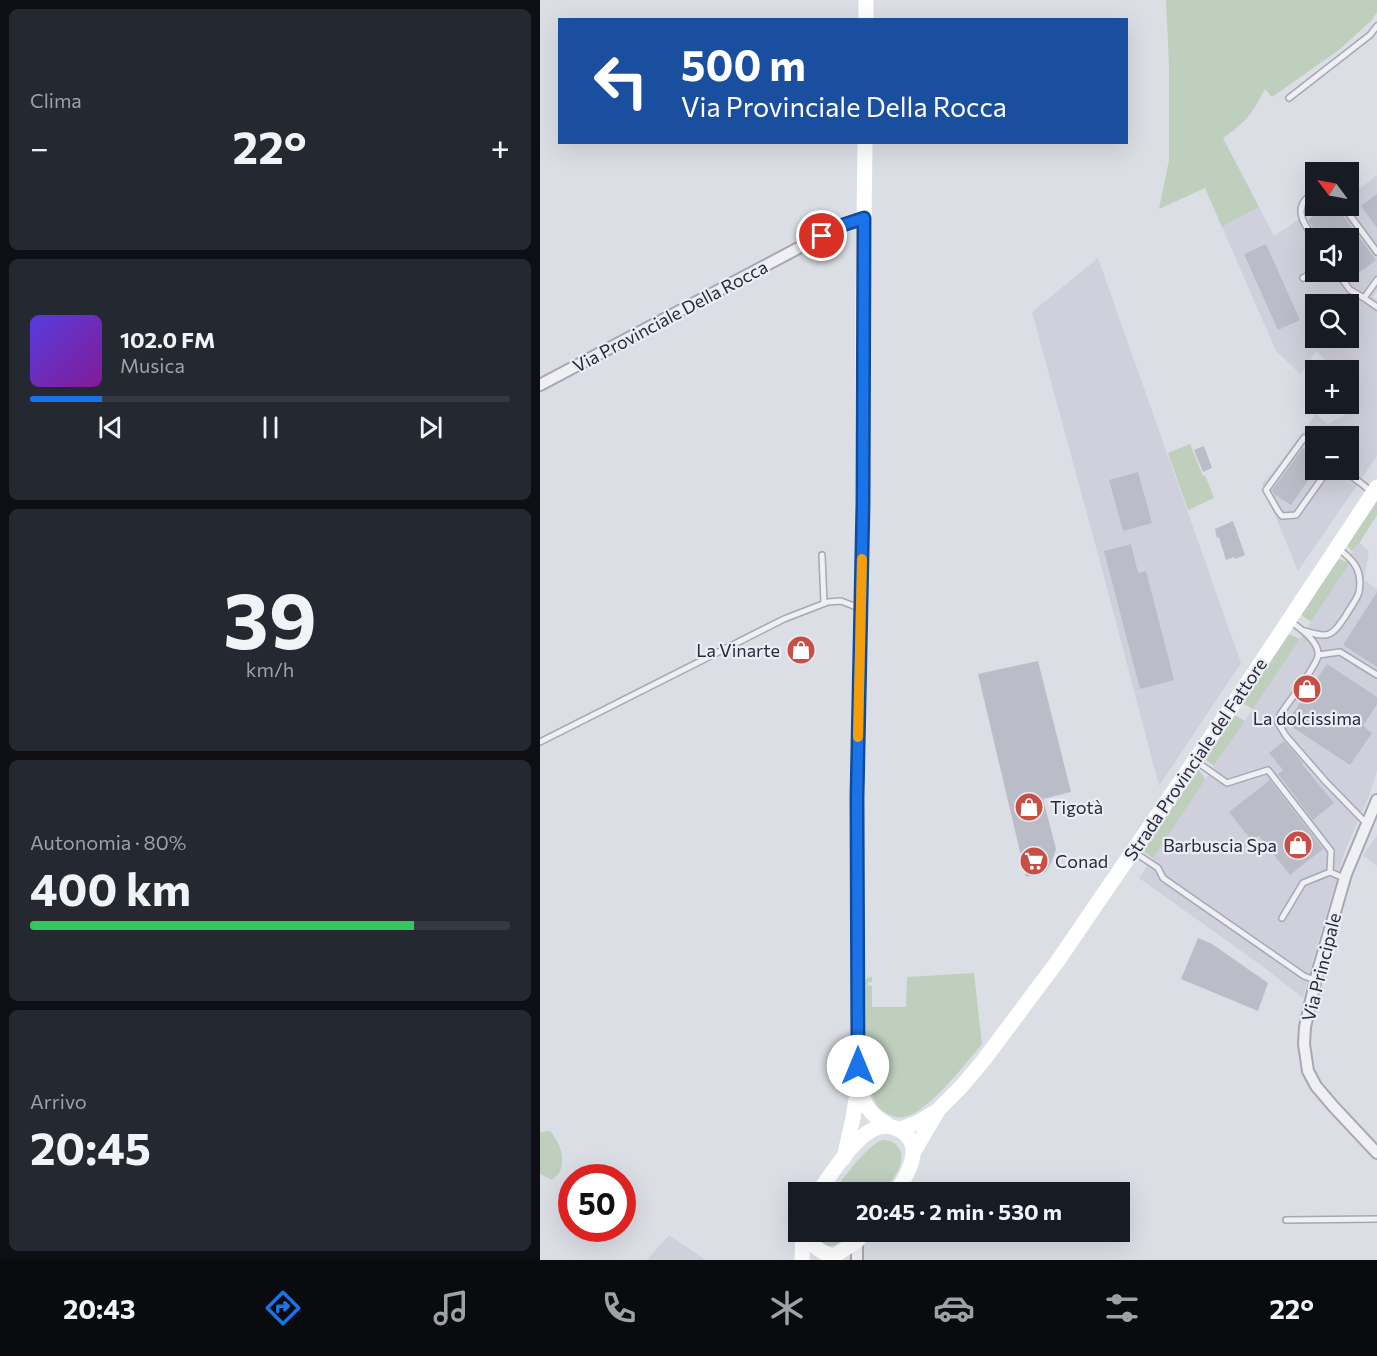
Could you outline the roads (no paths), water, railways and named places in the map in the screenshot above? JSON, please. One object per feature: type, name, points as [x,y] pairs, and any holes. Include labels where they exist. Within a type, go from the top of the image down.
[{"type":"main road","points":[[866,0],[866,18]]},
{"type":"main road","points":[[844,1158],[858,1088],[857,797],[863,503],[865,144]]},
{"type":"main road","name":"Strada Provinciale del Fattore","points":[[826,1182],[858,1139],[873,1128],[895,1127],[919,1122],[939,1109],[983,1061],[1057,962],[1375,490]]},
{"type":"main road","points":[[858,1088],[873,1116],[895,1127],[910,1140],[913,1153]]},
{"type":"main road","name":"Strada Provinciale del Fattore","points":[[902,1182],[913,1153],[939,1109]]},
{"type":"main road","points":[[802,1260],[803,1242]]},
{"type":"main road","points":[[811,1242],[833,1259],[854,1242]]},
{"type":"street","name":"Via Provinciale Della Rocca","points":[[540,385],[840,226],[864,218]]},
{"type":"street","name":"Via Principale","points":[[1377,800],[1372,819],[1352,856],[1344,878],[1315,980],[1305,1027],[1304,1044],[1308,1071],[1316,1086],[1377,1153]]},
{"type":"street","points":[[857,1260],[860,1242]]},
{"type":"lane","points":[[1289,98],[1370,35],[1377,26]]},
{"type":"lane","points":[[1305,200],[1300,213],[1306,228]]},
{"type":"lane","points":[[1350,216],[1377,252]]},
{"type":"lane","points":[[1364,298],[1377,280]]},
{"type":"lane","points":[[1344,282],[1350,290],[1377,308]]},
{"type":"lane","points":[[1305,439],[1266,490],[1282,516],[1296,515],[1321,480]]},
{"type":"lane","points":[[1359,480],[1375,490]]},
{"type":"lane","points":[[1289,620],[1305,631],[1318,635],[1328,635],[1337,629],[1359,594],[1359,576],[1351,558],[1337,548]]},
{"type":"lane","points":[[822,555],[824,603]]},
{"type":"lane","points":[[540,742],[784,619],[828,602],[841,601],[861,609]]},
{"type":"lane","points":[[1305,631],[1316,646],[1318,655],[1314,665],[1280,715],[1278,723],[1286,736],[1326,782],[1372,819]]},
{"type":"lane","points":[[1318,655],[1340,652],[1377,675]]},
{"type":"lane","points":[[1194,760],[1227,783],[1268,770],[1331,851],[1329,872]]},
{"type":"lane","points":[[1133,851],[1158,868],[1163,878],[1304,976],[1315,980]]},
{"type":"lane","points":[[1282,918],[1303,883],[1329,872],[1344,878]]},
{"type":"lane","points":[[1286,1220],[1377,1220]]},
{"type":"place","name":"La Vinarte","points":[[801,650]]},
{"type":"place","name":"La dolcissima","points":[[1307,689]]},
{"type":"place","name":"Tigotà","points":[[1029,807]]},
{"type":"place","name":"Barbuscia Spa","points":[[1298,845]]},
{"type":"place","name":"Conad","points":[[1034,861]]}]
